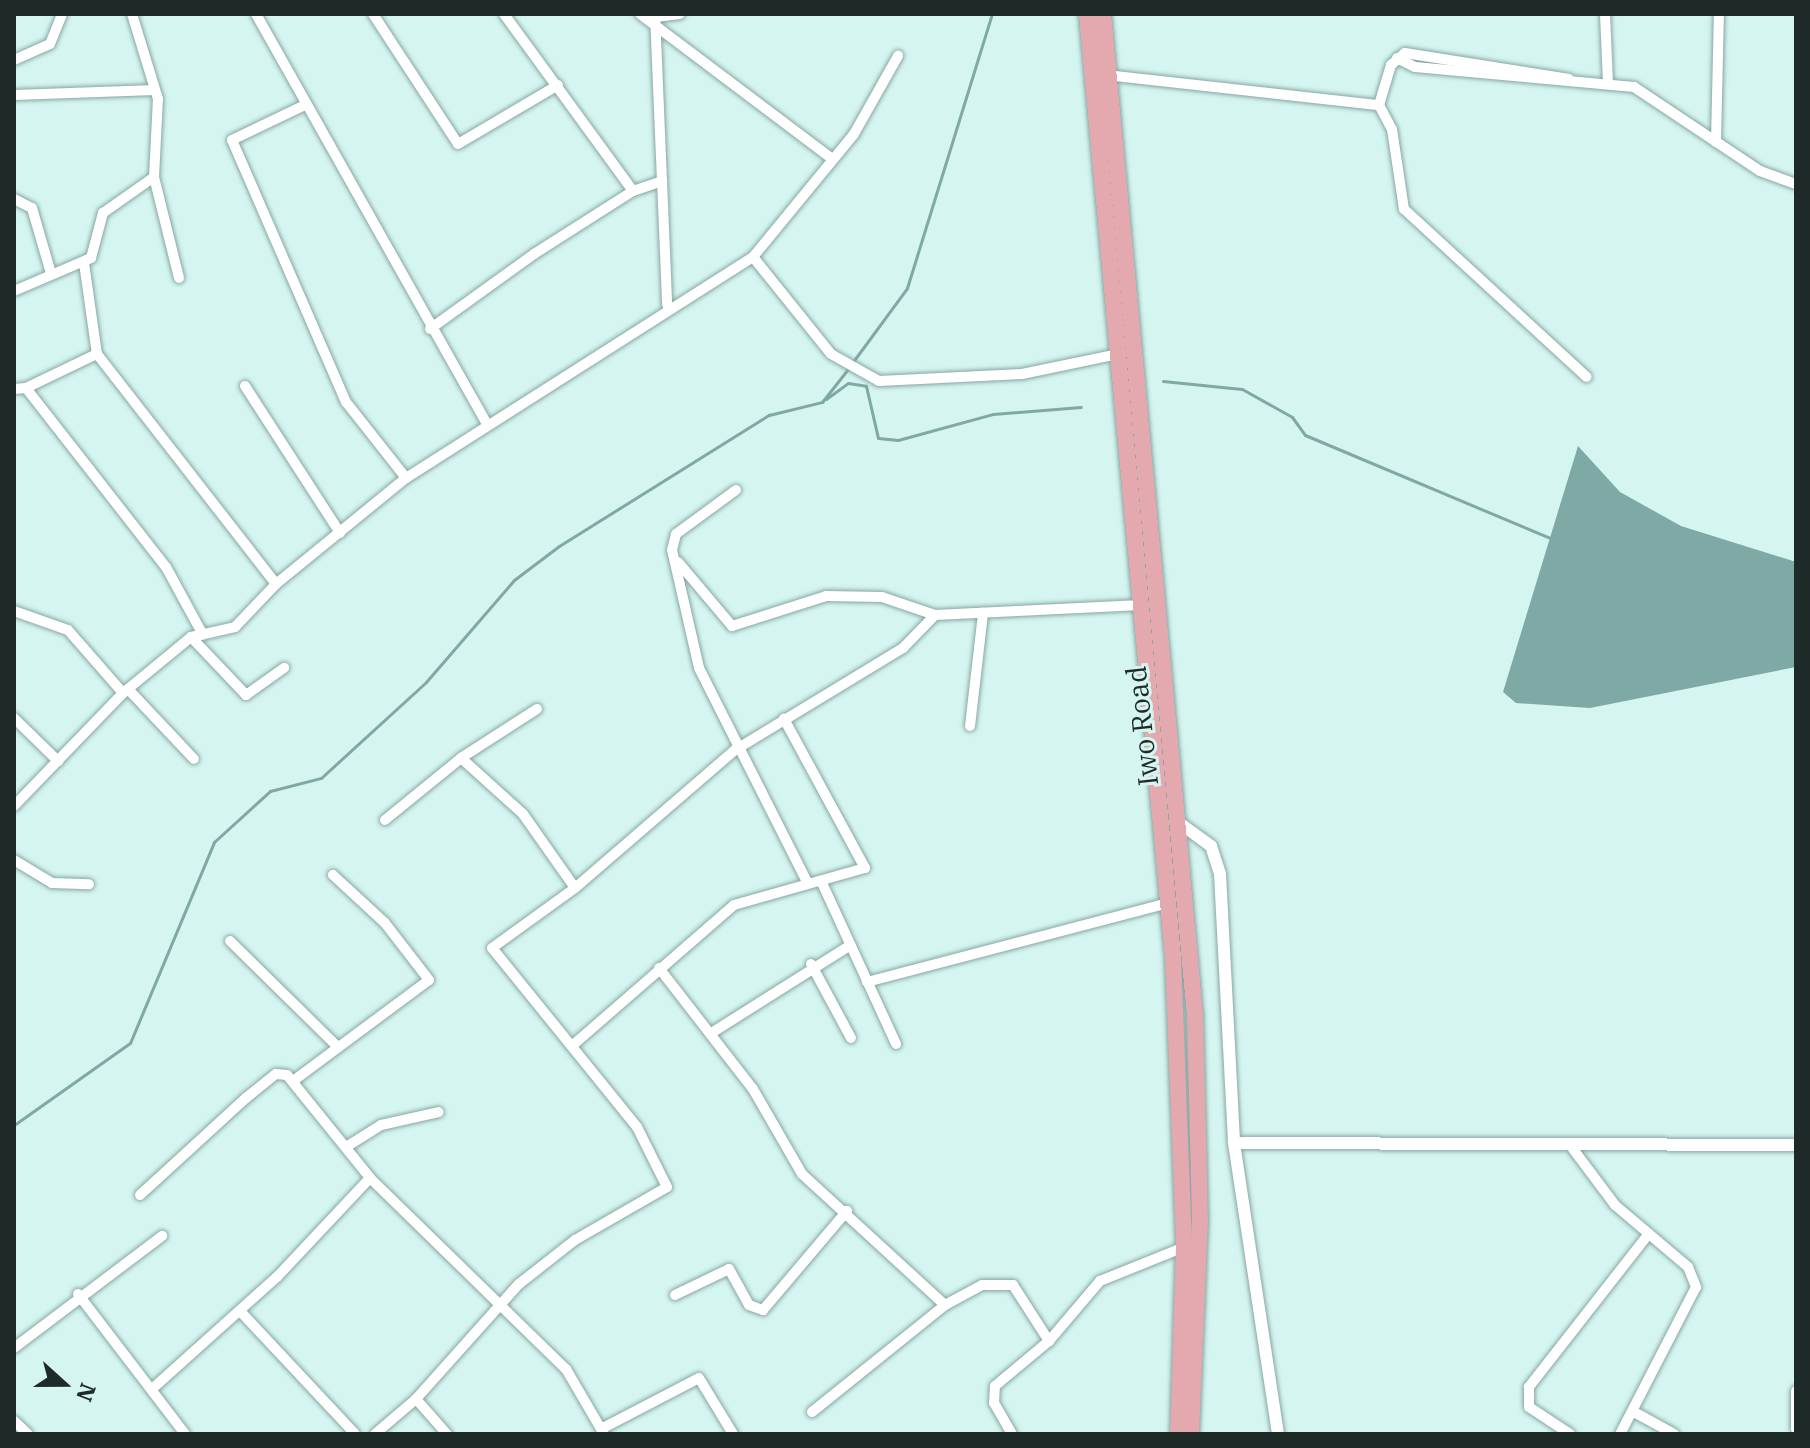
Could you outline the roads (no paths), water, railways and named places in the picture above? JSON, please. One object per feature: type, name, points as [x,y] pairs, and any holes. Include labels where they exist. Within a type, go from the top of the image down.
[{"type":"main road","name":"Iwo Road","points":[[1087,14],[1114,355],[1141,605],[1178,822],[1198,1104],[1191,1434]]},
{"type":"main road","name":"Iwo Road","points":[[1103,14],[1159,700],[1184,1247],[1178,1434]]},
{"type":"street","points":[[15,64],[50,44],[62,14]]},
{"type":"street","points":[[132,14],[155,90],[154,177],[179,278]]},
{"type":"street","points":[[256,14],[430,329],[487,424]]},
{"type":"street","points":[[373,14],[458,144],[558,85]]},
{"type":"street","points":[[504,14],[633,191]]},
{"type":"street","points":[[640,14],[656,20],[830,157]]},
{"type":"street","points":[[656,20],[680,14]]},
{"type":"street","points":[[1605,14],[1608,83]]},
{"type":"street","points":[[1716,142],[1719,14]]},
{"type":"street","points":[[656,20],[667,305]]},
{"type":"street","points":[[1587,377],[1404,209],[1392,129],[1379,105],[1397,58],[1414,53],[1500,64],[1646,91],[1760,171],[1796,184]]},
{"type":"street","points":[[14,806],[126,691],[197,636],[235,627],[276,584],[406,478],[667,305],[753,257],[830,157],[854,134],[898,56]]},
{"type":"street","points":[[1106,75],[1379,105]]},
{"type":"street","points":[[14,95],[155,90]]},
{"type":"street","points":[[305,105],[232,140],[346,402],[406,478]]},
{"type":"street","points":[[14,291],[50,270],[84,263],[97,249],[103,213],[154,177]]},
{"type":"street","points":[[430,329],[633,191],[662,181]]},
{"type":"street","points":[[14,199],[32,208],[50,270]]},
{"type":"street","points":[[753,257],[831,354],[879,381],[1022,374],[1114,355]]},
{"type":"street","points":[[84,263],[97,354],[276,584]]},
{"type":"street","points":[[14,389],[26,388],[97,354]]},
{"type":"street","points":[[245,386],[340,533]]},
{"type":"street","points":[[26,388],[166,567],[197,636],[246,695],[284,668]]},
{"type":"street","points":[[736,490],[676,534],[685,607],[699,668],[735,750],[807,882]]},
{"type":"street","points":[[678,562],[732,626],[826,596],[882,597],[935,615],[1141,605]]},
{"type":"street","points":[[685,607],[702,594]]},
{"type":"street","points":[[14,611],[68,630],[194,759]]},
{"type":"street","points":[[970,726],[983,613]]},
{"type":"street","points":[[375,1434],[416,1399],[501,1301],[575,1240],[661,1197],[667,1187],[637,1127],[492,948],[575,888],[735,750],[903,648],[935,615]]},
{"type":"street","points":[[385,820],[461,758],[537,709]]},
{"type":"street","points":[[14,718],[58,761]]},
{"type":"street","points":[[573,1045],[734,905],[807,882],[823,885],[861,871],[866,861],[784,719]]},
{"type":"street","points":[[461,758],[523,814],[575,888]]},
{"type":"street","points":[[1178,822],[1211,846],[1220,874],[1234,1143],[1278,1434]]},
{"type":"street","points":[[16,867],[52,883],[89,884]]},
{"type":"street","points":[[293,1081],[336,1045],[429,980],[385,923],[333,875]]},
{"type":"street","points":[[823,885],[896,1044]]},
{"type":"street","points":[[867,982],[1168,903]]},
{"type":"street","points":[[230,941],[336,1045]]},
{"type":"street","points":[[713,1032],[811,964],[849,946]]},
{"type":"street","points":[[811,964],[851,1038]]},
{"type":"street","points":[[659,968],[713,1032],[802,1174],[847,1211],[945,1305]]},
{"type":"street","points":[[140,1195],[280,1073],[293,1081],[370,1178],[501,1301],[566,1369],[602,1432],[699,1378],[733,1434]]},
{"type":"street","points":[[346,1147],[381,1125],[439,1112]]},
{"type":"street","points":[[1234,1143],[1573,1149],[1796,1145]]},
{"type":"street","points":[[1573,1149],[1647,1236],[1688,1267],[1696,1287],[1620,1434]]},
{"type":"street","points":[[152,1389],[240,1311],[370,1178]]},
{"type":"street","points":[[675,1295],[729,1269],[749,1305],[763,1310],[847,1211]]},
{"type":"street","points":[[14,1348],[78,1294],[162,1236]]},
{"type":"street","points":[[1570,1434],[1529,1407],[1529,1387],[1647,1236]]},
{"type":"street","points":[[1012,1434],[992,1391],[1049,1341],[1100,1281],[1184,1247]]},
{"type":"street","points":[[812,1412],[945,1305],[982,1285],[1007,1281],[1049,1341]]},
{"type":"street","points":[[78,1294],[185,1434]]},
{"type":"street","points":[[240,1311],[355,1434]]},
{"type":"street","points":[[1796,1391],[1796,1429]]},
{"type":"street","points":[[416,1399],[447,1434]]},
{"type":"street","points":[[1634,1412],[1674,1434]]},
{"type":"street","points":[[14,1421],[28,1434]]},
{"type":"water","points":[[1578,446],[1620,492],[1681,526],[1796,562],[1796,667],[1590,708],[1516,703],[1503,692]]},
{"type":"waterway","points":[[852,363],[907,288],[992,14]]},
{"type":"waterway","points":[[14,1125],[130,1043],[214,842],[270,791],[321,778],[426,682],[514,580],[559,546],[769,415],[822,402],[848,369]]},
{"type":"waterway","points":[[1163,381],[1242,389],[1292,417],[1305,435],[1553,539]]},
{"type":"waterway","points":[[826,399],[848,383],[866,386],[878,438],[898,440],[993,414],[1081,407]]}]
